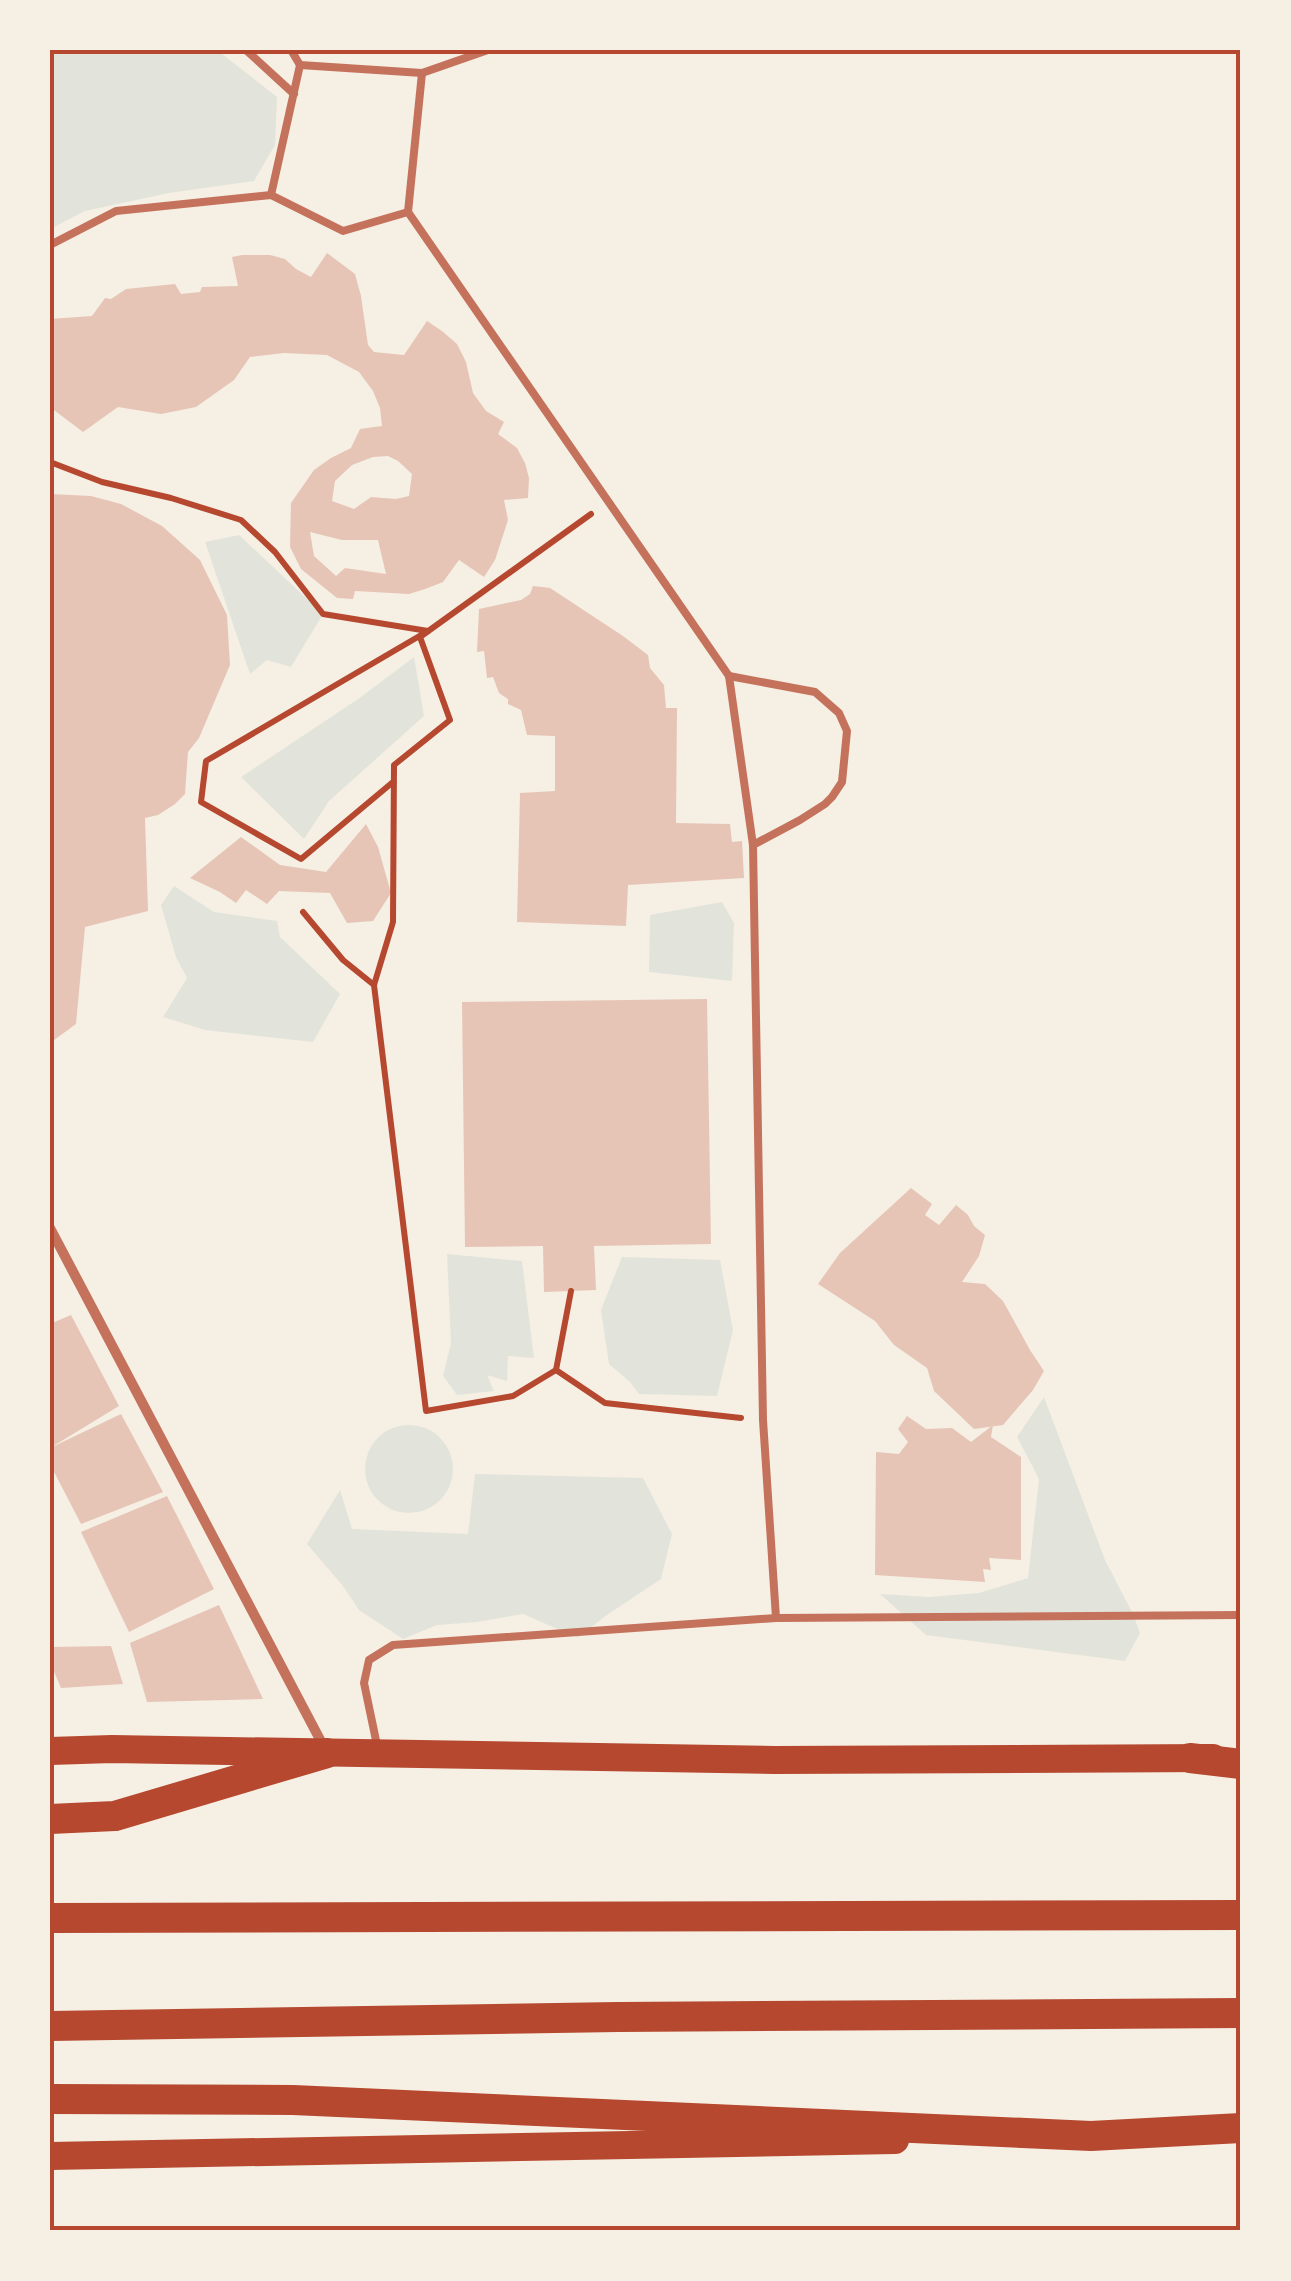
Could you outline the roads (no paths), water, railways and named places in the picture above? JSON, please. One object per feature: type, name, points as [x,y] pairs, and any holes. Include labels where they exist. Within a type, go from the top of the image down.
[{"type":"highway","points":[[50,1750],[774,1760],[1241,1761]]},
{"type":"highway","points":[[50,1820],[115,1816],[327,1753]]},
{"type":"highway","points":[[50,1918],[1241,1915]]},
{"type":"highway","points":[[50,2026],[637,2016],[1241,2013]]},
{"type":"highway","points":[[50,2099],[293,2100],[1091,2136],[1241,2138]]},
{"type":"highway","points":[[50,2156],[1091,2136],[1241,2128]]},
{"type":"street","points":[[50,1228],[327,1753]]},
{"type":"lane","points":[[246,50],[294,94]]},
{"type":"lane","points":[[272,194],[300,65],[291,50]]},
{"type":"lane","points":[[300,65],[422,73],[488,50]]},
{"type":"lane","points":[[422,73],[408,212],[729,676],[753,845],[763,1420],[776,1618]]},
{"type":"lane","points":[[50,245],[116,211],[272,194],[344,230],[408,212]]},
{"type":"lane","points":[[729,676],[815,692],[840,714],[847,732],[842,782],[832,797],[800,820],[753,845]]},
{"type":"lane","points":[[379,1754],[364,1683],[369,1660],[393,1645],[776,1618],[1241,1615]]}]
